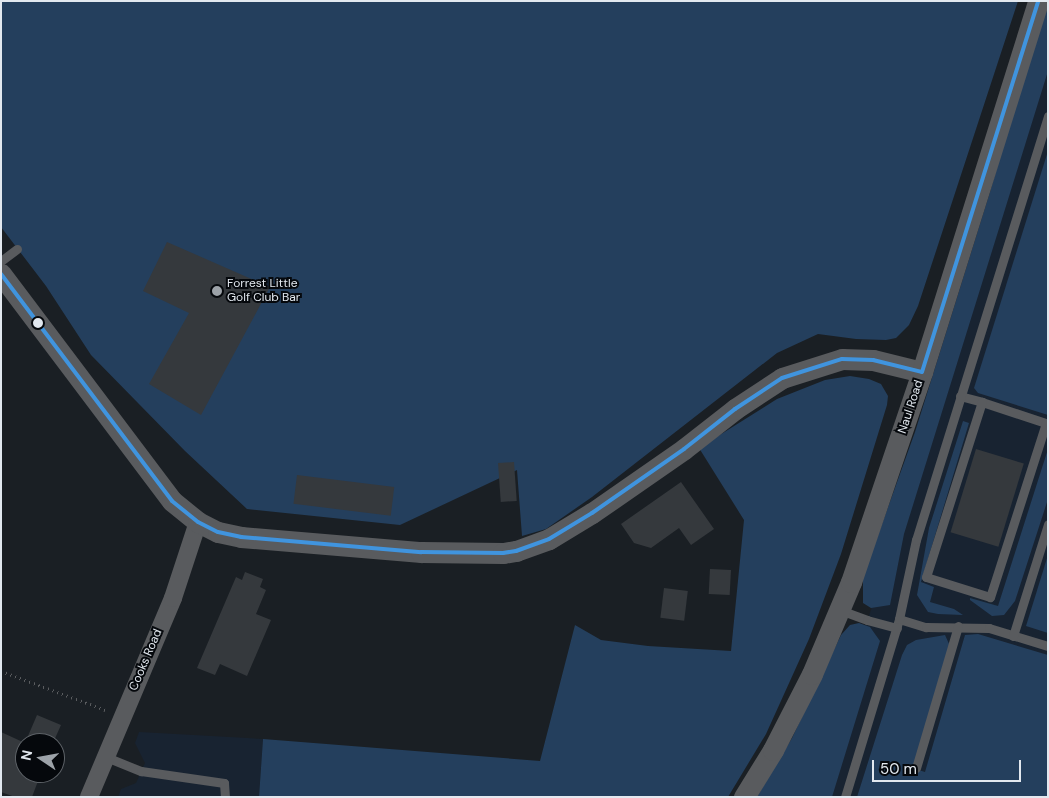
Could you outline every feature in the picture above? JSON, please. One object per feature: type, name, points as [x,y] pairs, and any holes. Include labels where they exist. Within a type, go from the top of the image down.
[{"type":"street","name":"Naul Road","points":[[744,797],[773,750],[812,674],[839,609],[883,492],[1038,1]]},
{"type":"street","points":[[1,274],[172,501],[198,522],[218,532],[241,537],[421,552],[503,553],[516,551],[549,539],[592,513],[684,448],[735,409],[782,378],[842,359],[873,360],[922,372]]},
{"type":"street","name":"Cooks Road","points":[[89,797],[173,598],[198,522]]},
{"type":"lane","points":[[845,797],[898,624],[916,540],[1048,116]]},
{"type":"lane","points":[[1,261],[17,249]]},
{"type":"lane","points":[[960,396],[982,402],[1046,423],[990,597],[926,576],[982,402]]},
{"type":"lane","points":[[1013,636],[1048,524]]},
{"type":"lane","points":[[839,609],[867,620],[898,624],[926,627],[958,626],[989,628],[1048,646]]},
{"type":"lane","points":[[916,768],[958,626]]},
{"type":"lane","points":[[106,757],[141,771],[224,783],[225,797]]},
{"type":"path","points":[[1,670],[122,717]]},
{"type":"shaded area","points":[[1,1],[1018,1],[918,306],[909,325],[896,338],[886,340],[856,339],[818,334],[777,353],[592,497],[546,529],[522,536],[517,470],[400,525],[247,509],[185,451],[91,355],[46,286],[1,227]]},
{"type":"shaded area","points":[[1048,1],[1048,71],[904,534],[890,605],[871,608],[863,603],[863,577],[915,432],[990,192],[1032,46]]},
{"type":"shaded area","points":[[1048,52],[1048,797],[809,797],[898,528]]},
{"type":"shaded area","points":[[1048,151],[1048,415],[978,393],[974,388]]},
{"type":"shaded area","points":[[850,376],[869,379],[881,384],[888,396],[887,405],[841,554],[809,639],[766,734],[728,797],[259,797],[263,739],[540,761],[575,625],[601,640],[648,646],[731,651],[744,520],[699,448],[777,399],[825,380]]},
{"type":"shaded area","points":[[963,421],[969,423],[921,582],[934,587],[930,602],[954,609],[963,615],[938,614],[928,612],[917,595],[929,528]]},
{"type":"shaded area","points":[[1048,449],[1048,499],[1015,601],[1004,615],[992,616],[970,600],[970,598],[998,606]]},
{"type":"shaded area","points":[[1048,555],[1048,633],[1026,626]]},
{"type":"shaded area","points":[[859,623],[870,627],[880,641],[832,797],[757,797],[792,738],[841,635],[850,625]]},
{"type":"shaded area","points":[[978,634],[1048,655],[1048,797],[857,797],[902,655],[907,645],[916,640],[945,635],[950,646],[915,769],[925,772],[965,635]]},
{"type":"shaded area","points":[[139,732],[263,739],[259,797],[118,797],[121,789],[136,783],[145,763],[135,743]]},
{"type":"building","points":[[167,242],[270,287],[201,415],[149,384],[189,313],[143,291]]},
{"type":"building","points":[[976,449],[1024,464],[998,547],[951,532]]},
{"type":"building","points":[[514,462],[517,501],[501,502],[498,463]]},
{"type":"building","points":[[297,475],[394,487],[391,516],[293,504]]},
{"type":"building","points":[[681,482],[714,529],[691,545],[679,528],[651,548],[634,543],[621,524]]},
{"type":"building","points":[[710,569],[731,570],[730,595],[709,594]]},
{"type":"building","points":[[245,572],[263,579],[260,587],[266,590],[256,614],[271,620],[247,676],[220,664],[215,675],[197,668],[236,577],[242,580]]},
{"type":"building","points":[[664,588],[688,591],[684,621],[660,618]]},
{"type":"building","points":[[37,715],[61,725],[57,733],[29,733]]},
{"type":"building","points":[[1,732],[15,738],[15,783],[37,783],[32,797],[15,797],[1,792]]},
{"type":"transit line","points":[[922,372],[1038,1]]},
{"type":"transit line","points":[[1,274],[172,501],[198,522],[218,532],[241,537],[421,552],[503,553],[516,551],[549,539],[592,513],[684,449],[735,409],[782,378],[842,359],[873,360],[922,372]]},
{"type":"place","name":"Forrest Little Golf Club Bar","points":[[217,291]]}]
